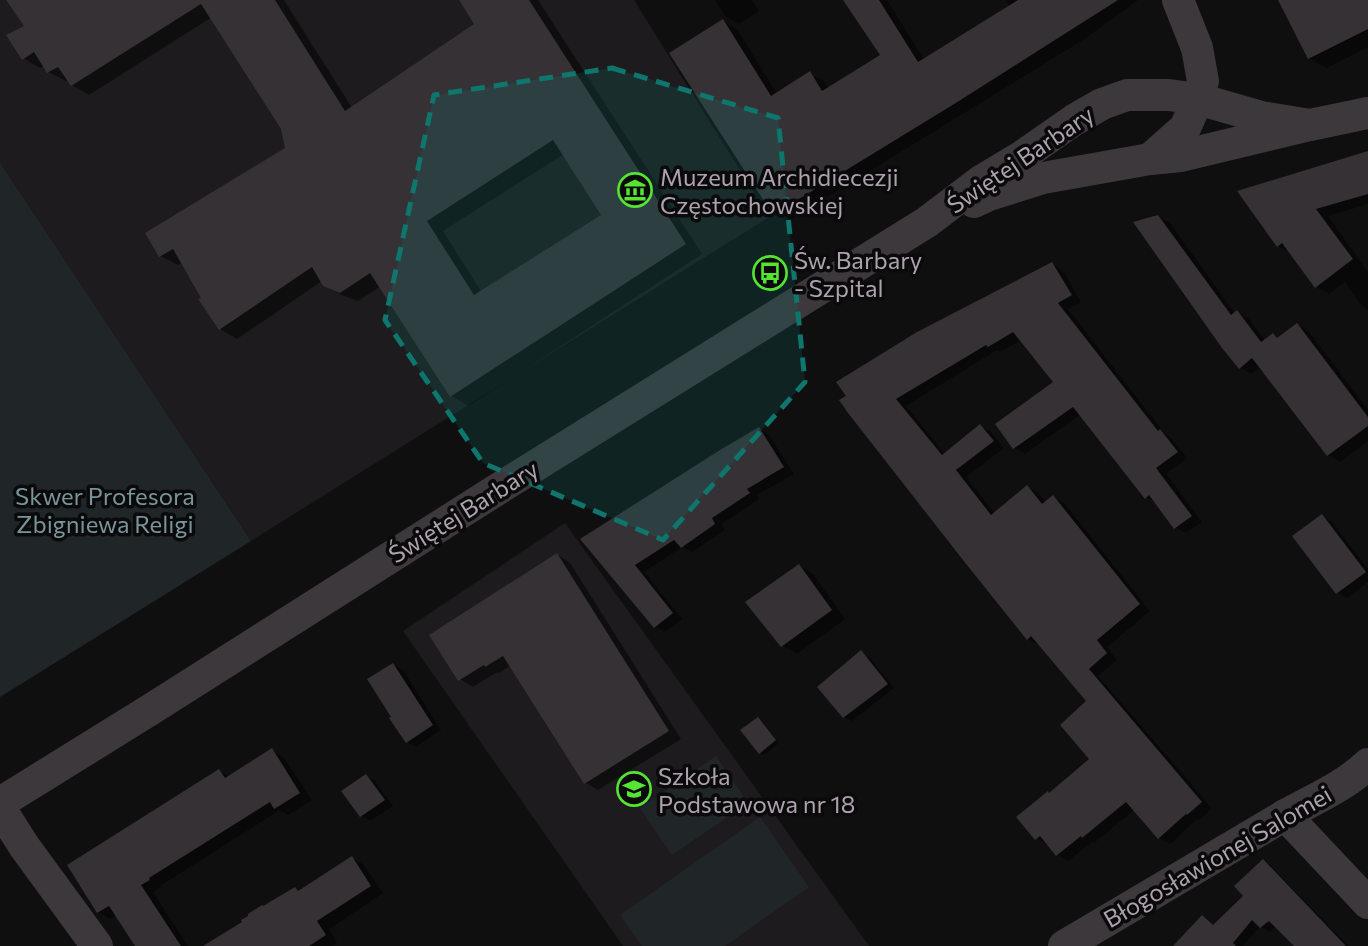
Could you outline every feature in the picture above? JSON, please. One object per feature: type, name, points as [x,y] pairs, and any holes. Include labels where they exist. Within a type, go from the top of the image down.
[{"type":"street","points":[[1150,159],[1185,128],[1203,81],[1199,56],[1178,0]]},
{"type":"street","name":"Świętej Barbary","points":[[0,803],[521,474],[928,222],[981,181],[1102,104],[1127,95],[1168,95],[1198,99],[1261,117],[1310,125]]},
{"type":"street","name":"Świętej Barbary","points":[[928,222],[989,195],[1043,178],[1181,156],[1368,113]]},
{"type":"street","name":"Błogosławionej Salomei","points":[[1064,946],[1342,784],[1368,764]]},
{"type":"street","points":[[0,808],[24,846],[97,946]]},
{"type":"street","points":[[1285,815],[1368,903]]},
{"type":"highlighted area","points":[[612,68],[778,118],[805,382],[663,540],[483,463],[385,320],[434,95]]},
{"type":"shaded area","points":[[0,0],[634,0],[769,217],[251,541],[0,162]]},
{"type":"shaded area","name":"Szkoła Podstawowa nr 18","points":[[565,523],[869,946],[623,946],[403,631]]},
{"type":"green space","name":"Skwer Profesora Zbigniewa Religi","points":[[0,162],[251,541],[0,697]]},
{"type":"green space","points":[[716,756],[748,803],[672,855],[640,808]]},
{"type":"green space","points":[[760,817],[809,887],[725,946],[642,946],[620,915]]},
{"type":"building","points":[[6,0],[275,0],[345,111],[474,24],[459,0],[529,0],[686,244],[450,397],[370,273],[340,293],[323,286],[312,267],[219,330],[198,299],[201,298],[173,249],[159,257],[145,233],[285,148],[281,129],[201,4],[71,86],[58,67],[47,73],[34,52],[22,60],[6,35],[24,26]],"holes":[[[553,140],[601,215],[474,295],[427,221]]]},
{"type":"building","points":[[843,0],[879,0],[918,62],[1018,0],[1118,0],[773,215],[669,53],[723,19],[771,96],[810,71],[822,91],[880,55]]},
{"type":"building","points":[[1278,0],[1368,0],[1368,29],[1308,59]]},
{"type":"building","points":[[1368,151],[1368,194],[1316,209],[1353,259],[1315,288],[1282,243],[1277,247],[1237,191]]},
{"type":"building","points":[[1158,215],[1231,315],[1237,310],[1261,342],[1273,333],[1277,338],[1297,323],[1368,417],[1368,426],[1327,456],[1252,358],[1239,369],[1133,222]]},
{"type":"building","points":[[1052,262],[1072,295],[1058,303],[1158,431],[1160,429],[1178,452],[1156,468],[1192,516],[1174,529],[1149,495],[1145,499],[1073,407],[1013,449],[995,424],[1053,382],[1013,332],[988,347],[986,345],[896,399],[942,455],[980,424],[994,441],[956,470],[991,515],[1027,485],[1042,504],[1053,495],[1140,604],[1097,640],[1107,653],[1089,669],[1202,802],[1158,839],[1126,802],[1056,856],[1040,836],[1035,840],[1016,817],[1089,759],[1060,725],[1086,701],[1031,636],[1027,640],[963,560],[848,413],[839,400],[846,396],[836,382],[917,332]]},
{"type":"building","points":[[759,427],[784,467],[747,489],[750,493],[712,518],[715,524],[681,548],[674,540],[635,565],[673,613],[654,628],[580,539]]},
{"type":"building","points":[[1322,514],[1366,572],[1336,594],[1292,536]]},
{"type":"building","points":[[557,553],[669,731],[584,784],[503,656],[458,681],[429,635]]},
{"type":"building","points":[[799,564],[832,610],[781,647],[745,602]]},
{"type":"building","points":[[861,650],[888,684],[843,718],[817,687]]},
{"type":"building","points":[[393,663],[433,725],[406,743],[367,679]]},
{"type":"building","points":[[758,717],[776,740],[759,754],[740,730]]},
{"type":"building","points":[[272,748],[300,793],[274,809],[270,802],[141,885],[181,946],[135,946],[109,906],[97,913],[67,865],[219,769],[225,778]]},
{"type":"building","points":[[366,774],[385,800],[360,817],[341,791]]},
{"type":"building","points":[[352,856],[371,886],[317,921],[326,935],[309,946],[203,946],[242,922],[248,914],[262,905],[295,887],[298,891]]},
{"type":"building","points":[[1263,859],[1346,946],[1294,946],[1269,921],[1260,928],[1252,920],[1233,943],[1236,946],[1173,946],[1202,915],[1213,925],[1243,896],[1234,886]]},
{"type":"place","name":"Muzeum Archidiecezji Częstochowskiej","points":[[635,190]]},
{"type":"place","name":"Św. Barbary - Szpital","points":[[770,273]]},
{"type":"place","name":"Szkoła Podstawowa nr 18","points":[[634,789]]}]
